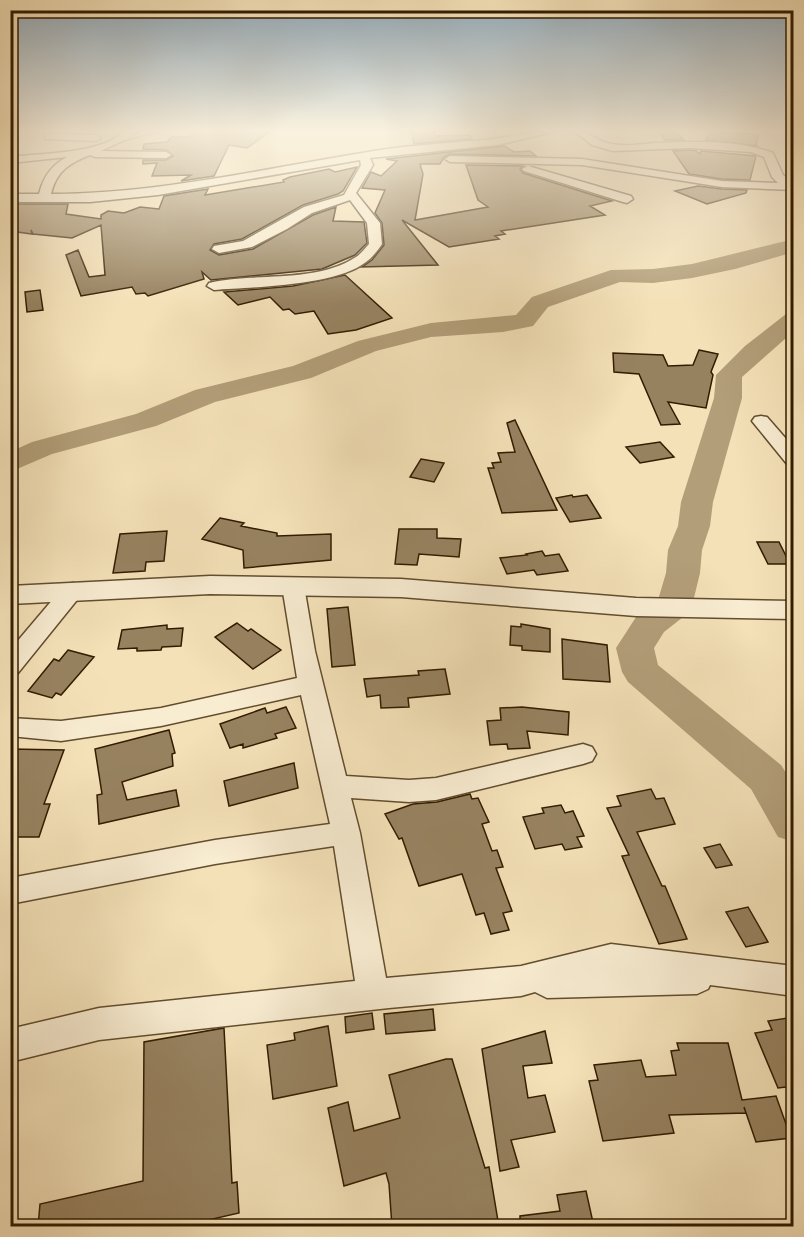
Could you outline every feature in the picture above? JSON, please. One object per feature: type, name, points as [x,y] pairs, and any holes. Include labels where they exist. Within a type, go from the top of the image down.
[{"type":"street","points":[[44,197],[45,189]]},
{"type":"street","points":[[10,198],[90,198],[171,189]]},
{"type":"street","points":[[219,249],[247,244],[283,226],[308,210],[351,194],[354,189]]},
{"type":"street","points":[[592,189],[627,199]]},
{"type":"street","points":[[214,286],[325,274],[347,268],[367,258],[376,243],[377,233],[373,217],[351,194]]},
{"type":"street","points":[[761,421],[794,460]]},
{"type":"street","points":[[10,595],[73,590],[210,585],[401,588],[636,607],[794,610]]},
{"type":"street","points":[[293,586],[303,651],[346,833],[373,993]]},
{"type":"street","points":[[10,667],[73,590]]},
{"type":"street","points":[[10,727],[61,731],[161,717],[312,684]]},
{"type":"street","points":[[334,786],[409,791],[436,789],[583,754]]},
{"type":"street","points":[[10,891],[215,852],[346,833]]},
{"type":"street","points":[[10,1046],[99,1024],[373,993],[496,985],[686,979],[794,982]]},
{"type":"building","points":[[208,189],[205,195],[243,189],[344,189],[338,194],[303,205],[242,239],[214,244],[210,250],[219,255],[253,249],[313,215],[336,207],[333,221],[364,222],[367,243],[355,255],[322,269],[211,280],[202,272],[204,279],[148,296],[145,293],[136,294],[132,287],[81,296],[66,255],[78,250],[89,277],[105,275],[101,225],[72,238],[33,234],[31,230],[32,234],[10,231],[10,211],[15,204],[68,204],[66,214],[101,219],[101,215],[108,211],[124,213],[140,207],[159,209],[164,196]]},
{"type":"building","points":[[370,189],[420,189],[415,220],[488,207],[478,200],[474,189],[573,189],[612,201],[590,206],[605,215],[501,231],[505,234],[495,236],[499,239],[449,247],[402,220],[438,265],[362,267],[372,260],[384,245],[382,223],[375,213],[385,190]]},
{"type":"building","points":[[685,189],[747,190],[746,193],[707,204],[675,191]]},
{"type":"building","points":[[345,275],[392,318],[356,330],[328,334],[314,311],[295,314],[289,309],[283,310],[270,297],[238,305],[224,292],[293,286]]},
{"type":"building","points":[[40,290],[43,310],[27,312],[25,292]]},
{"type":"building","points":[[699,350],[718,354],[711,372],[713,375],[706,408],[668,402],[680,424],[661,425],[639,374],[614,372],[613,353],[663,355],[668,366],[693,365]]},
{"type":"building","points":[[515,420],[557,510],[502,513],[488,468],[494,468],[492,463],[501,462],[498,453],[515,452],[507,423]]},
{"type":"building","points":[[660,442],[674,457],[640,463],[626,447]]},
{"type":"building","points":[[421,459],[444,463],[434,482],[410,477]]},
{"type":"building","points":[[572,495],[573,497],[587,495],[601,518],[570,522],[556,498]]},
{"type":"building","points":[[220,518],[244,523],[241,526],[277,533],[277,536],[331,534],[331,560],[244,568],[243,550],[202,539]]},
{"type":"building","points":[[399,529],[437,529],[437,538],[461,539],[459,557],[419,554],[417,565],[395,564]]},
{"type":"building","points":[[167,531],[164,561],[146,562],[145,571],[113,573],[120,534]]},
{"type":"building","points":[[757,542],[779,542],[790,564],[768,564]]},
{"type":"building","points":[[542,551],[545,556],[559,554],[568,571],[537,575],[534,570],[507,574],[500,558],[527,555]]},
{"type":"building","points":[[348,607],[355,665],[332,667],[327,609]]},
{"type":"building","points":[[237,623],[248,631],[251,629],[281,650],[253,669],[215,637]]},
{"type":"building","points":[[521,624],[550,629],[550,652],[522,650],[522,646],[510,645],[511,626],[521,627]]},
{"type":"building","points":[[167,625],[167,629],[183,628],[181,646],[162,647],[161,650],[118,649],[122,630]]},
{"type":"building","points":[[562,639],[607,645],[610,682],[563,679]]},
{"type":"building","points":[[68,650],[94,657],[61,695],[56,693],[52,698],[28,691],[54,659],[59,661]]},
{"type":"building","points":[[445,669],[450,694],[408,698],[409,707],[381,708],[380,695],[367,697],[364,679],[419,675],[418,671]]},
{"type":"building","points":[[286,707],[296,728],[275,734],[277,738],[243,748],[243,744],[230,748],[220,724],[265,708],[267,713]]},
{"type":"building","points":[[522,707],[569,712],[568,735],[527,731],[530,748],[508,749],[507,744],[490,745],[487,721],[501,720],[500,708]]},
{"type":"building","points":[[169,730],[175,753],[172,754],[173,766],[122,782],[127,800],[176,790],[179,806],[99,824],[97,795],[102,794],[95,749]]},
{"type":"building","points":[[10,749],[64,750],[44,804],[50,804],[39,837],[10,837]]},
{"type":"building","points":[[294,763],[298,788],[229,806],[224,781]]},
{"type":"building","points":[[651,789],[656,799],[664,798],[675,824],[637,832],[662,886],[665,886],[687,939],[659,944],[622,856],[629,855],[607,808],[621,806],[617,796]]},
{"type":"building","points":[[470,794],[472,799],[478,798],[489,822],[482,824],[492,851],[497,850],[503,867],[496,868],[512,911],[503,913],[509,930],[491,934],[484,913],[476,915],[462,874],[419,886],[402,838],[399,839],[385,814],[413,804],[437,802]]},
{"type":"building","points":[[561,805],[565,813],[573,811],[584,836],[577,837],[582,847],[565,850],[562,844],[535,849],[523,817],[544,813],[542,808]]},
{"type":"building","points":[[720,844],[732,865],[716,868],[704,848]]},
{"type":"building","points":[[748,907],[768,942],[746,947],[726,912]]},
{"type":"building","points":[[433,1009],[435,1030],[386,1034],[384,1014]]},
{"type":"building","points":[[372,1013],[374,1029],[346,1033],[345,1017]]},
{"type":"building","points":[[794,1017],[794,1086],[778,1088],[755,1033],[772,1030],[768,1021]]},
{"type":"building","points":[[328,1026],[337,1086],[273,1099],[267,1045],[295,1040],[294,1033]]},
{"type":"building","points":[[224,1028],[232,1183],[237,1182],[239,1213],[195,1223],[195,1227],[38,1227],[40,1204],[143,1181],[144,1042]]},
{"type":"building","points":[[545,1031],[552,1063],[523,1066],[528,1098],[545,1095],[555,1132],[511,1140],[519,1167],[500,1171],[482,1049]]},
{"type":"building","points":[[677,1043],[728,1043],[742,1100],[776,1096],[791,1138],[756,1142],[744,1107],[746,1113],[669,1115],[674,1133],[603,1141],[589,1081],[598,1080],[594,1065],[641,1060],[646,1077],[676,1075],[671,1051],[679,1050]]},
{"type":"building","points":[[452,1059],[485,1168],[489,1167],[499,1227],[392,1227],[386,1173],[344,1186],[328,1108],[348,1102],[354,1131],[400,1118],[389,1075]]},
{"type":"building","points":[[586,1191],[594,1227],[520,1227],[520,1216],[560,1211],[557,1195]]},
{"type":"waterway","points":[[10,463],[42,448],[146,420],[205,396],[302,372],[367,346],[431,330],[503,325],[524,321],[540,302],[619,275],[653,276],[692,271],[727,264],[794,245]]},
{"type":"waterway","points":[[794,319],[754,351],[729,375],[728,398],[697,502],[694,526],[685,550],[683,573],[674,606],[651,623],[635,648],[641,672],[766,777],[794,824]]}]
